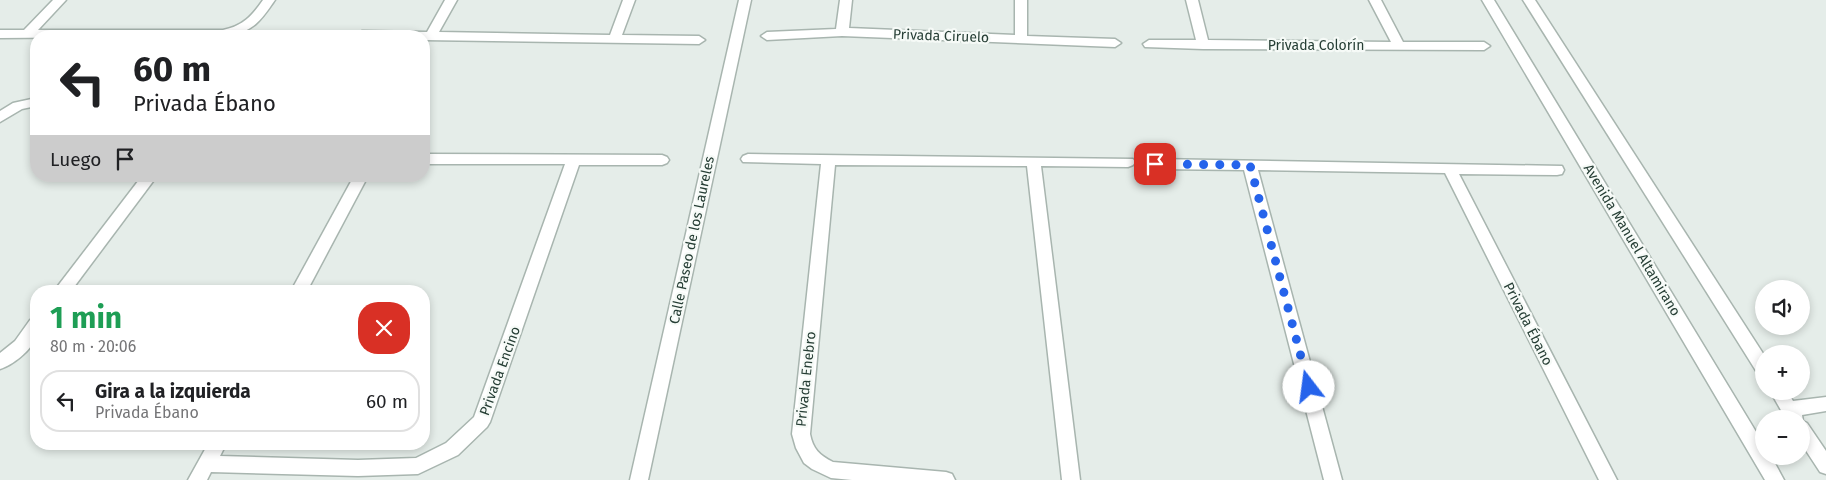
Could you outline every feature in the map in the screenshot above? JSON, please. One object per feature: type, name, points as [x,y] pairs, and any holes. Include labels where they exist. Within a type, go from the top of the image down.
[{"type":"street","points":[[31,30],[60,0]]},
{"type":"street","points":[[242,30],[252,25],[269,0]]},
{"type":"street","points":[[451,0],[432,36],[699,40]]},
{"type":"street","points":[[615,38],[629,0]]},
{"type":"street","name":"Calle Paseo de los Laureles","points":[[639,480],[745,0]]},
{"type":"street","points":[[842,32],[846,0]]},
{"type":"street","points":[[1021,0],[1021,39]]},
{"type":"street","points":[[1192,0],[1203,45]]},
{"type":"street","points":[[1375,0],[1399,45]]},
{"type":"street","name":"Avenida Manuel Altamirano","points":[[1488,0],[1775,480]]},
{"type":"street","points":[[1529,0],[1755,355]]},
{"type":"street","points":[[0,34],[27,34],[30,31]]},
{"type":"street","name":"Privada Ciruelo","points":[[767,36],[842,32],[1114,43]]},
{"type":"street","name":"Privada Colorín","points":[[1149,44],[1484,46]]},
{"type":"street","points":[[0,117],[18,106],[30,103]]},
{"type":"street","points":[[430,159],[662,160]]},
{"type":"street","points":[[748,159],[1128,162]]},
{"type":"street","name":"Privada Enebro","points":[[829,159],[801,434],[804,449],[814,463],[831,470],[946,480]]},
{"type":"street","name":"Privada Encino","points":[[206,464],[358,468],[418,466],[452,449],[481,422],[574,160]]},
{"type":"street","points":[[1033,161],[1071,480]]},
{"type":"street","points":[[1155,164],[1557,170]]},
{"type":"street","points":[[1250,165],[1334,480]]},
{"type":"street","name":"Privada Ébano","points":[[1449,168],[1608,480]]},
{"type":"street","points":[[67,285],[145,182]]},
{"type":"street","points":[[302,285],[358,182]]},
{"type":"street","points":[[0,362],[21,346],[30,333]]},
{"type":"street","points":[[1806,410],[1826,404]]},
{"type":"street","points":[[1810,442],[1826,466]]},
{"type":"street","points":[[197,480],[214,450]]},
{"type":"route","points":[[1155,164],[1250,165],[1309,387]]}]
